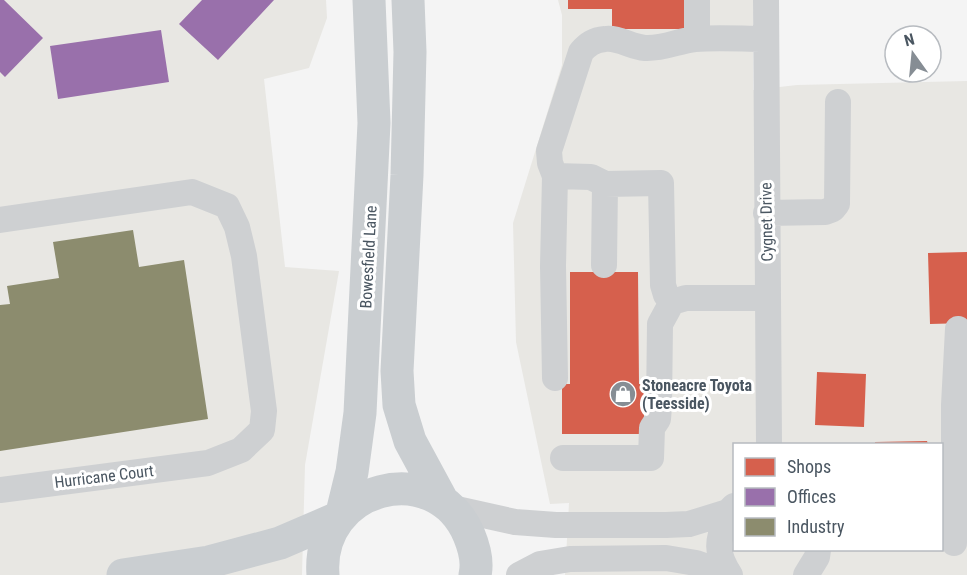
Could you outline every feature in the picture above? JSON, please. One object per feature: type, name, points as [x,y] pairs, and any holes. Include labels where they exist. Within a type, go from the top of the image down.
[{"type":"main road","name":"Bowesfield Lane","points":[[323,575],[324,546],[340,516],[352,472],[360,413],[374,123],[369,0]]},
{"type":"main road","points":[[408,0],[410,52],[407,175],[397,372],[399,405],[410,441],[447,505],[465,525],[474,546],[475,575]]},
{"type":"main road","points":[[123,575],[209,562],[280,543],[340,516],[358,500],[384,490],[410,489],[425,492],[447,505]]},
{"type":"street","points":[[697,0],[698,39]]},
{"type":"street","name":"Cygnet Drive","points":[[766,0],[769,443]]},
{"type":"street","points":[[555,378],[553,266],[555,176],[550,163],[549,151],[581,52],[596,40],[608,38],[643,48],[698,39],[766,39]]},
{"type":"street","points":[[766,213],[825,212],[833,209],[837,204],[838,102]]},
{"type":"street","points":[[555,176],[591,177],[605,184],[662,183],[663,285],[666,295],[672,302]]},
{"type":"street","points":[[604,265],[605,184]]},
{"type":"street","name":"Hurricane Court","points":[[0,220],[192,192],[227,206],[237,227],[244,256],[264,411],[262,430],[241,450],[208,463],[0,490]]},
{"type":"street","points":[[563,458],[651,458],[652,428],[658,419],[659,406],[660,324],[672,302],[686,298],[767,298]]},
{"type":"street","points":[[954,543],[954,405],[958,329]]},
{"type":"street","points":[[447,505],[515,522],[567,525],[689,524],[731,509]]},
{"type":"street","points":[[730,575],[723,563],[718,543],[731,509]]},
{"type":"street","points":[[806,575],[818,551]]},
{"type":"street","points":[[519,575],[540,564],[570,559],[666,558],[696,563],[730,575]]},
{"type":"shaded area","points":[[0,0],[326,0],[327,18],[309,68],[264,79],[285,267],[339,271],[305,465],[302,575],[0,575]]},
{"type":"shaded area","points":[[558,0],[753,0],[753,90],[797,85],[943,84],[943,82],[967,81],[967,575],[565,575],[569,503],[550,504],[516,342],[513,223],[562,65],[562,15]]},
{"type":"building: Shops","points":[[568,0],[690,0],[686,4],[684,29],[612,29],[612,9],[568,9]]},
{"type":"building: Shops","points":[[967,252],[967,323],[930,324],[928,253]]},
{"type":"building: Shops","points":[[570,272],[638,272],[639,384],[644,384],[644,434],[562,434],[562,384],[570,384]]},
{"type":"building: Shops","points":[[817,372],[866,374],[864,427],[815,425]]},
{"type":"building: Shops","points":[[927,441],[928,443],[875,443]]},
{"type":"building: Offices","points":[[0,0],[4,0],[43,38],[5,77],[0,72]]},
{"type":"building: Offices","points":[[202,0],[274,0],[218,60],[179,24]]},
{"type":"building: Offices","points":[[161,30],[169,82],[58,99],[50,46]]},
{"type":"building: Industry","points":[[133,230],[139,267],[184,260],[208,419],[0,451],[0,305],[10,304],[7,286],[59,278],[53,242]]},
{"type":"place","name":"Stoneacre Toyota (Teesside)","points":[[623,394]]}]
